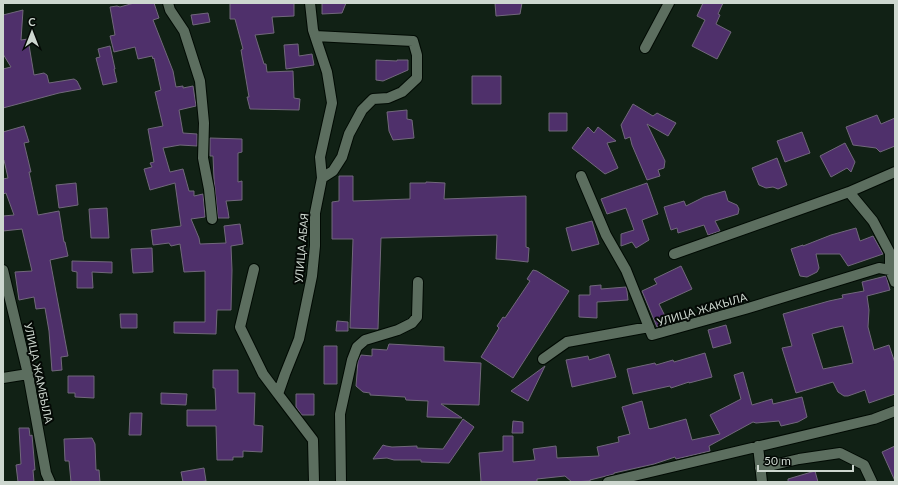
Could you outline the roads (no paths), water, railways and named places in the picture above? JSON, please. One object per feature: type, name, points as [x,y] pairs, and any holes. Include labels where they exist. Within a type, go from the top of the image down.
[{"type":"street","points":[[168,3],[170,10],[184,31],[200,81],[204,123],[203,158],[209,189],[212,219]]},
{"type":"street","name":"УЛИЦА АБАЯ","points":[[278,394],[299,339],[311,283],[315,246],[315,212],[322,178],[320,157],[332,103],[327,72],[313,30],[310,3]]},
{"type":"street","points":[[645,48],[669,3]]},
{"type":"street","points":[[315,36],[413,41],[417,55],[417,78],[402,92],[388,98],[373,100],[362,110],[349,134],[342,157],[333,171],[322,178]]},
{"type":"street","points":[[674,254],[849,192],[895,172]]},
{"type":"street","name":"УЛИЦА ЖАКЫЛА","points":[[581,176],[606,235],[626,270],[652,335],[745,309],[879,268],[890,270]]},
{"type":"street","points":[[849,192],[873,221],[890,253],[890,270],[895,282]]},
{"type":"street","points":[[254,269],[240,327],[263,374],[313,440],[314,482]]},
{"type":"street","name":"УЛИЦА ЖАМБЫЛА","points":[[3,270],[28,374],[46,473],[50,482]]},
{"type":"street","points":[[341,482],[340,414],[352,360],[357,346],[365,340],[398,330],[412,323],[417,317],[418,282]]},
{"type":"street","points":[[543,360],[567,342],[649,327]]},
{"type":"street","points":[[3,378],[28,374]]},
{"type":"street","points":[[609,482],[874,419],[895,411]]},
{"type":"street","points":[[758,446],[762,482]]},
{"type":"street","points":[[760,468],[799,459],[840,453],[864,465],[872,482]]}]
